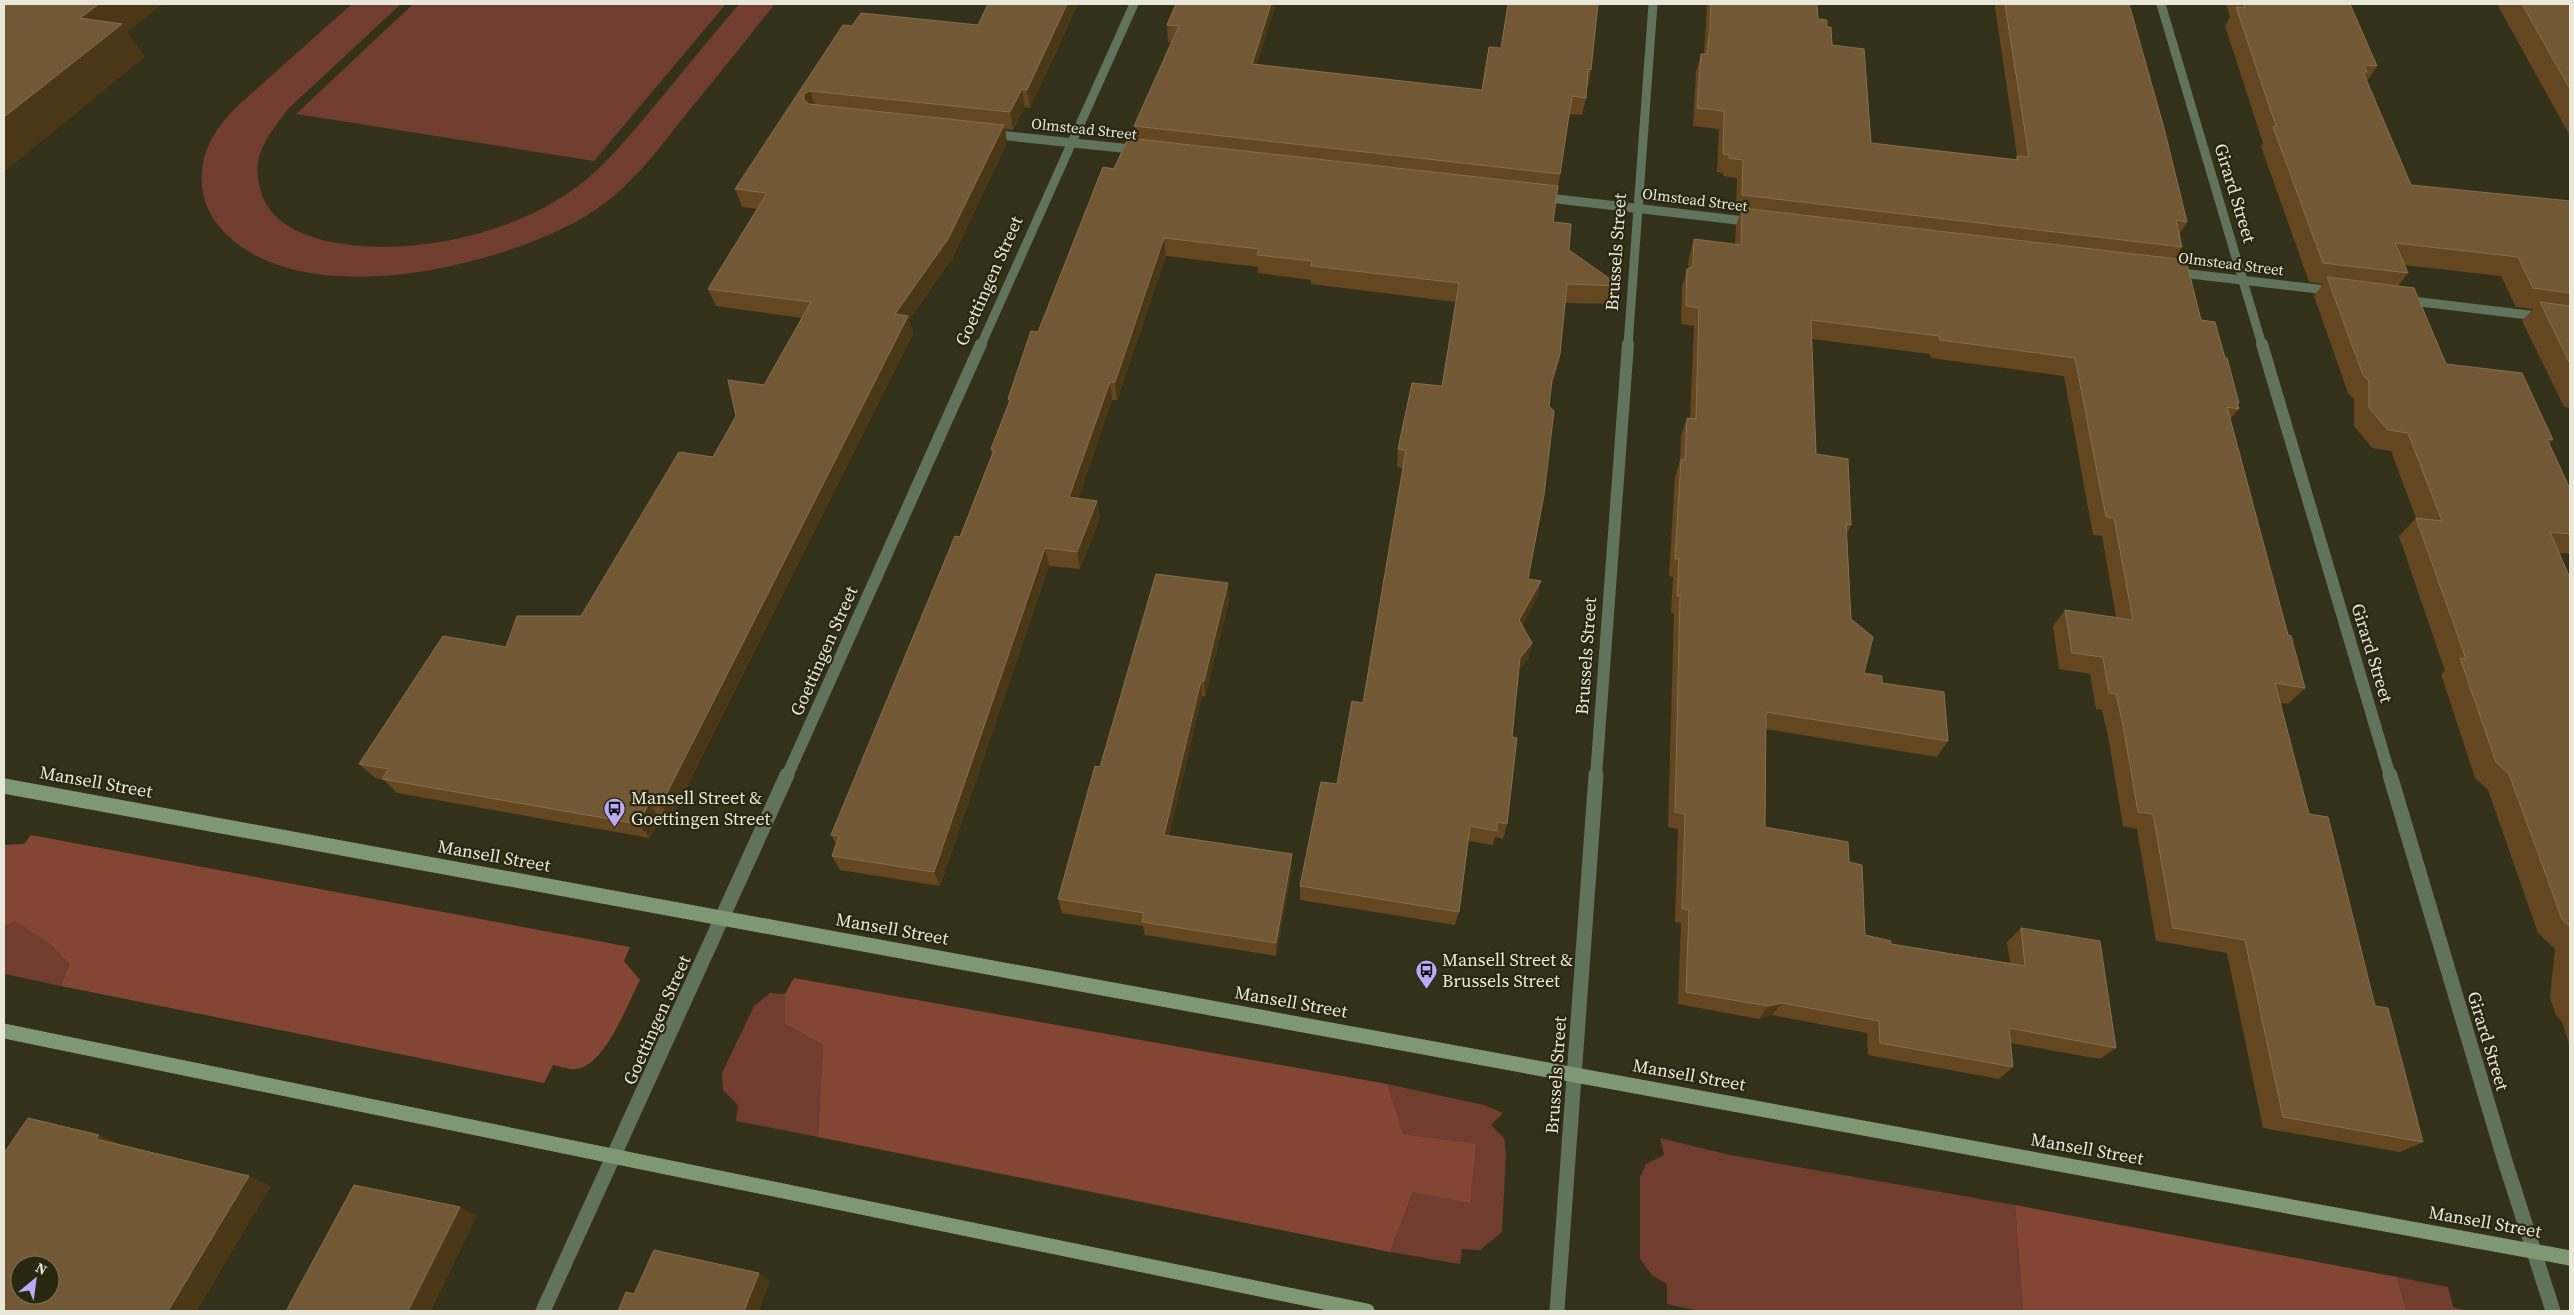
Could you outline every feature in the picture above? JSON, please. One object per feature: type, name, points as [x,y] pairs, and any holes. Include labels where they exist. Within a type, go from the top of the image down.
[{"type":"street","name":"Goettingen Street","points":[[543,1311],[1134,4]]},
{"type":"street","name":"Brussels Street","points":[[1556,1311],[1636,208],[1653,4]]},
{"type":"street","name":"Girard Street","points":[[2161,4],[2533,1251],[2553,1311]]},
{"type":"street","name":"Olmstead Street","points":[[982,133],[1150,152]]},
{"type":"street","name":"Olmstead Street","points":[[1527,195],[1764,223]]},
{"type":"street","name":"Olmstead Street","points":[[2165,271],[2344,292]]},
{"type":"street","points":[[2393,298],[2570,320]]},
{"type":"street","name":"Mansell Street","points":[[4,786],[2570,1258]]},
{"type":"street","points":[[4,1031],[1367,1311]]},
{"type":"shaded area","points":[[352,4],[401,4],[287,110],[263,145],[258,160],[258,174],[260,188],[269,208],[284,223],[303,234],[326,241],[375,247],[436,243],[472,235],[525,217],[557,200],[586,180],[611,156],[739,4],[775,4],[641,169],[616,194],[586,216],[548,235],[502,252],[450,266],[397,275],[344,276],[294,270],[251,253],[217,224],[206,204],[203,193],[202,171],[204,159],[207,148],[217,129],[230,113]]},
{"type":"shaded area","points":[[413,4],[726,4],[594,161],[296,114]]},
{"type":"shaded area","points":[[31,835],[630,947],[624,961],[640,980],[614,1032],[597,1057],[587,1065],[576,1069],[553,1065],[544,1083],[61,986],[69,964],[50,944],[15,921],[4,926],[4,845],[24,844]]},
{"type":"shaded area","points":[[15,920],[50,944],[69,964],[61,986],[4,974],[4,926]]},
{"type":"shaded area","points":[[794,978],[1387,1084],[1403,1134],[1476,1144],[1470,1203],[1413,1192],[1390,1252],[818,1137],[823,1045],[785,1024],[785,994]]},
{"type":"shaded area","points":[[770,993],[785,994],[785,1024],[823,1045],[818,1137],[736,1121],[738,1105],[723,1090],[722,1073],[754,1006]]},
{"type":"shaded area","points":[[1387,1084],[1484,1105],[1503,1113],[1491,1125],[1504,1138],[1506,1153],[1502,1232],[1480,1250],[1462,1249],[1460,1264],[1390,1252],[1413,1192],[1476,1145],[1402,1134]]},
{"type":"shaded area","points":[[1660,1138],[1730,1155],[2015,1205],[2023,1311],[1699,1311],[1667,1304],[1667,1284],[1652,1275],[1640,1259],[1640,1177],[1646,1164],[1664,1155]]},
{"type":"shaded area","points":[[2015,1205],[2397,1277],[2406,1311],[2023,1311]]},
{"type":"shaded area","points":[[2397,1277],[2448,1287],[2453,1307],[2466,1311],[2406,1311]]},
{"type":"building","points":[[4,4],[99,4],[80,18],[122,24],[4,117]]},
{"type":"building","points":[[988,4],[1067,4],[1027,90],[1022,89],[1010,112],[810,91],[804,94],[804,100],[809,104],[1004,125],[948,239],[895,314],[908,316],[661,805],[649,803],[638,824],[382,779],[389,769],[359,764],[443,636],[506,647],[517,616],[581,616],[679,452],[713,457],[736,416],[728,380],[764,385],[811,302],[708,289],[767,193],[735,189],[843,25],[852,26],[861,13],[978,25]]},
{"type":"building","points":[[1176,4],[1271,4],[1252,64],[1482,90],[1489,47],[1501,48],[1508,4],[1598,4],[1591,70],[1588,69],[1586,98],[1572,96],[1560,174],[1134,126],[1179,26],[1167,25]]},
{"type":"building","points":[[1711,4],[1817,4],[1818,19],[1827,20],[1827,27],[1831,27],[1832,45],[1864,49],[1871,143],[2018,160],[2017,156],[2029,157],[2005,4],[2129,4],[2164,128],[2187,222],[2176,220],[2182,247],[1742,195],[1743,160],[1729,158],[1729,155],[1723,154],[1724,111],[1697,108],[1701,54],[1707,54]]},
{"type":"building","points":[[2243,4],[2350,4],[2377,66],[2364,65],[2367,72],[2363,72],[2411,185],[2570,201],[2570,293],[2533,288],[2518,257],[2395,243],[2408,273],[2323,263],[2273,127],[2276,126],[2236,7],[2245,8]]},
{"type":"building","points":[[2522,4],[2570,4],[2570,89]]},
{"type":"building","points":[[1128,138],[1558,186],[1553,222],[1571,224],[1569,250],[1620,286],[1567,284],[1560,354],[1552,380],[1549,406],[1554,411],[1544,495],[1528,579],[1541,581],[1519,620],[1532,643],[1520,658],[1512,737],[1517,738],[1507,824],[1497,822],[1497,831],[1470,826],[1459,912],[1300,886],[1321,782],[1337,784],[1352,701],[1363,703],[1406,450],[1398,449],[1412,383],[1442,386],[1459,283],[1311,266],[1312,261],[1257,255],[1259,249],[1164,238],[1115,382],[1110,382],[1069,497],[1097,501],[1077,552],[1045,548],[934,872],[832,856],[839,836],[831,835],[955,536],[960,537],[994,450],[991,449],[1010,400],[1008,399],[1031,331],[1038,332],[1103,167],[1114,169]]},
{"type":"building","points":[[1742,208],[2186,260],[2201,320],[2215,322],[2225,358],[2227,358],[2239,409],[2227,407],[2288,635],[2291,636],[2305,688],[2275,683],[2309,814],[2328,817],[2375,1006],[2388,1008],[2423,1142],[2283,1117],[2245,940],[2173,928],[2153,814],[2138,812],[2116,694],[2109,693],[2103,657],[2072,653],[2065,610],[2133,620],[2114,518],[2106,517],[2075,358],[1940,340],[1939,336],[1811,320],[1816,454],[1848,459],[1851,525],[1846,524],[1851,619],[1873,637],[1864,673],[1882,676],[1882,683],[1944,692],[1948,741],[1766,712],[1765,827],[1848,842],[1849,862],[1862,865],[1865,935],[1891,941],[1891,944],[2025,966],[2021,928],[2100,941],[2116,1048],[2009,1028],[2013,1067],[1880,1043],[1879,1021],[1782,1003],[1768,1006],[1686,992],[1689,910],[1682,909],[1685,814],[1675,812],[1680,596],[1677,596],[1679,559],[1675,559],[1681,459],[1685,460],[1687,418],[1696,419],[1699,308],[1686,306],[1687,269],[1693,267],[1694,239],[1741,245]]},
{"type":"building","points":[[2327,277],[2414,288],[2446,364],[2522,373],[2553,440],[2547,439],[2570,489],[2570,534],[2550,532],[2570,578],[2570,927],[2562,919],[2509,774],[2496,762],[2460,658],[2466,659],[2416,518],[2442,521],[2408,433],[2388,430],[2369,408],[2369,381],[2363,375]]},
{"type":"building","points":[[2540,302],[2570,306],[2570,364]]},
{"type":"building","points":[[1156,574],[1228,583],[1204,681],[1201,681],[1164,835],[1292,854],[1276,943],[1142,922],[1144,913],[1058,899],[1095,766],[1100,767]]},
{"type":"building","points":[[28,1118],[99,1135],[96,1139],[249,1176],[168,1311],[4,1311],[4,1153]]},
{"type":"building","points":[[354,1185],[460,1207],[408,1311],[286,1311]]},
{"type":"building","points":[[654,1250],[759,1273],[744,1311],[618,1311],[626,1292],[634,1294]]},
{"type":"place","name":"Mansell Street & Goettingen Street","points":[[615,827]]},
{"type":"place","name":"Mansell Street & Brussels Street","points":[[1426,989]]}]
